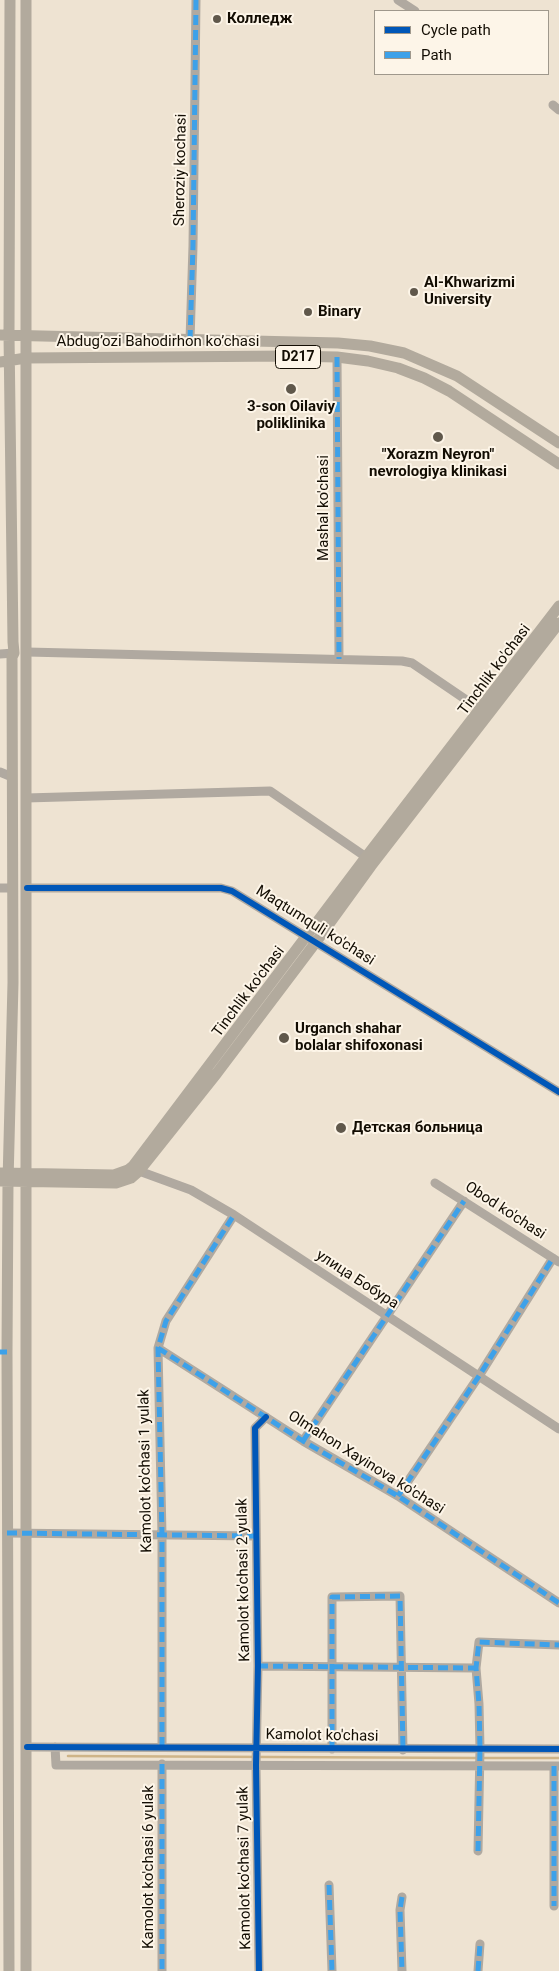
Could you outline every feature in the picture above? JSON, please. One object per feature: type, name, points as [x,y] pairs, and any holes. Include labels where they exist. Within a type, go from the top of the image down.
[{"type":"main road","points":[[9,1971],[4,1177],[13,888],[12,657],[14,653],[5,360],[10,0]]},
{"type":"main road","points":[[26,0],[26,1971]]},
{"type":"main road","name":"Abdug’ozi Bahodirhon ko’chasi","points":[[5,335],[338,343],[370,346],[404,353],[457,376],[559,443]]},
{"type":"main road","points":[[289,356],[290,342]]},
{"type":"main road","name":"Abdug’ozi Bahodirhon ko’chasi","points":[[5,360],[26,358],[289,356],[337,357],[368,361],[398,368],[424,378],[449,391],[559,464]]},
{"type":"main road","name":"Tinchlik ko'chasi","points":[[4,1177],[116,1183],[131,1178],[136,1168],[312,939],[371,866],[559,606]]},
{"type":"main road","name":"Tinchlik ko'chasi","points":[[312,939],[366,857],[559,623]]},
{"type":"street","name":"Sheroziy kochasi","points":[[190,340],[194,246],[196,0]]},
{"type":"street","points":[[398,0],[414,10]]},
{"type":"street","name":"Mashal ko'chasi","points":[[337,357],[339,659]]},
{"type":"street","points":[[27,652],[402,661],[412,663],[484,712]]},
{"type":"street","points":[[0,654],[14,653]]},
{"type":"street","points":[[0,772],[12,777]]},
{"type":"street","points":[[26,798],[270,791],[366,857]]},
{"type":"street","points":[[0,888],[13,888]]},
{"type":"street","name":"Maqtumquli ko'chasi","points":[[27,888],[225,889],[238,894],[559,1092]]},
{"type":"street","name":"улица Бобура","points":[[136,1168],[191,1190],[234,1215],[559,1429]]},
{"type":"street","name":"Obod ko'chasi","points":[[435,1183],[556,1260]]},
{"type":"street","points":[[303,1441],[464,1201]]},
{"type":"street","name":"Kamolot ko'chasi 1 yulak","points":[[162,1747],[162,1535],[158,1348],[166,1321],[234,1215]]},
{"type":"street","points":[[398,1496],[556,1260]]},
{"type":"street","name":"Olmahon Xayinova ko'chasi","points":[[158,1348],[303,1441],[398,1496],[559,1603]]},
{"type":"street","name":"Kamolot ko'chasi 2 yulak","points":[[256,1765],[258,1666],[255,1428],[266,1417]]},
{"type":"street","points":[[7,1533],[255,1536]]},
{"type":"street","points":[[332,1749],[332,1597],[400,1596],[403,1750]]},
{"type":"street","points":[[478,1851],[480,1749],[476,1668],[479,1642],[559,1645]]},
{"type":"street","points":[[258,1666],[476,1668]]},
{"type":"street","points":[[27,1747],[55,1747]]},
{"type":"street","name":"Kamolot ko'chasi","points":[[556,1766],[56,1765],[55,1747],[559,1750]]},
{"type":"street","name":"Kamolot ko'chasi 6 yulak","points":[[162,1764],[162,1971]]},
{"type":"street","name":"Kamolot ko'chasi 7 yulak","points":[[256,1765],[259,1971]]},
{"type":"street","points":[[554,1906],[556,1766]]},
{"type":"street","points":[[329,1885],[332,1971]]},
{"type":"street","points":[[402,1897],[400,1910],[402,1971]]},
{"type":"street","points":[[478,1971],[480,1944]]},
{"type":"waterway","points":[[68,1756],[478,1758]]},
{"type":"waterway","points":[[483,1758],[559,1758]]},
{"type":"marked path","points":[[190,340],[196,0]]},
{"type":"marked path","points":[[337,357],[339,659]]},
{"type":"marked path","points":[[303,1441],[464,1201]]},
{"type":"marked path","points":[[162,1747],[162,1535],[158,1348],[166,1321],[234,1215]]},
{"type":"marked path","points":[[398,1496],[479,1376],[553,1258]]},
{"type":"marked path","points":[[158,1348],[303,1441],[398,1496],[559,1603]]},
{"type":"marked path","points":[[0,1352],[7,1352]]},
{"type":"marked path","points":[[7,1533],[255,1536]]},
{"type":"marked path","points":[[332,1749],[332,1597],[400,1596],[403,1750]]},
{"type":"marked path","points":[[478,1851],[480,1749],[476,1668],[479,1642],[559,1645]]},
{"type":"marked path","points":[[258,1666],[476,1668]]},
{"type":"marked path","points":[[162,1764],[162,1971]]},
{"type":"marked path","points":[[554,1766],[554,1906]]},
{"type":"marked path","points":[[329,1885],[332,1971]]},
{"type":"marked path","points":[[402,1897],[400,1910],[402,1971]]},
{"type":"marked path","points":[[478,1971],[480,1944]]},
{"type":"cycle path","points":[[27,888],[221,888],[232,891],[559,1092]]},
{"type":"cycle path","points":[[259,1971],[255,1428],[266,1417]]},
{"type":"cycle path","points":[[27,1747],[559,1749]]},
{"type":"place","name":"Колледж","points":[[217,19]]},
{"type":"place","name":"Al-Khwarizmi University","points":[[414,292]]},
{"type":"place","name":"Binary","points":[[308,312]]},
{"type":"place","name":"3-son Oilaviy poliklinika","points":[[291,389]]},
{"type":"place","name":"\"Xorazm Neyron\" nevrologiya klinikasi","points":[[438,437]]},
{"type":"place","name":"Urganch shahar bolalar shifoxonasi","points":[[284,1038]]},
{"type":"place","name":"Детская больница","points":[[341,1128]]}]
